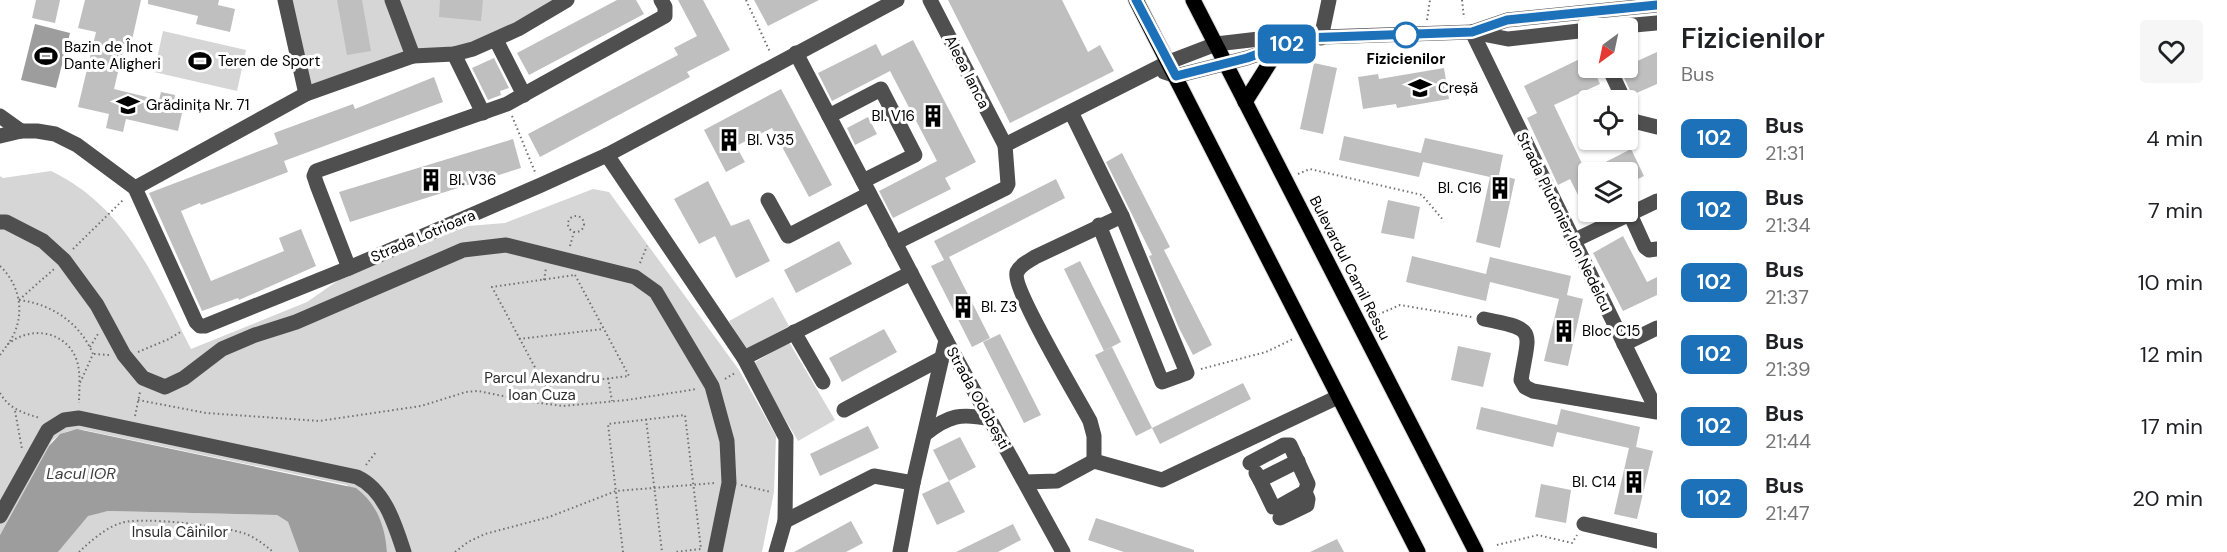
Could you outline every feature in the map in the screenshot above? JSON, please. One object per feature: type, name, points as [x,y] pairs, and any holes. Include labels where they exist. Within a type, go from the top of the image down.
[{"type":"main road","points":[[1136,0],[1306,333],[1412,550]]},
{"type":"main road","name":"Bulevardul Camil Ressu","points":[[1193,0],[1476,552]]},
{"type":"main road","points":[[1245,102],[1279,48]]},
{"type":"street","points":[[285,0],[306,94]]},
{"type":"street","points":[[392,0],[413,56]]},
{"type":"street","points":[[0,136],[21,131],[46,132],[66,139],[135,188],[306,94],[413,56],[454,54],[496,40],[567,0]]},
{"type":"street","points":[[349,268],[317,185],[314,176],[316,171],[507,104],[665,16],[665,7],[661,0]]},
{"type":"street","points":[[776,63],[897,0]]},
{"type":"street","name":"Aleea Ianca","points":[[930,0],[1005,145]]},
{"type":"street","points":[[1321,38],[1329,0]]},
{"type":"street","points":[[1469,32],[1507,20],[1610,5],[1657,5]]},
{"type":"street","points":[[1638,25],[1657,23]]},
{"type":"street","points":[[1172,69],[1216,44],[1259,39],[1469,32],[1508,39],[1578,31]]},
{"type":"street","name":"Strada Plutonier Ion Nedelcu","points":[[1469,32],[1657,412]]},
{"type":"street","points":[[895,243],[1006,188],[1008,184],[1005,145],[1153,70],[1226,63],[1279,48],[1302,38]]},
{"type":"street","points":[[496,40],[524,95]]},
{"type":"street","name":"Strada Odobești","points":[[796,53],[946,340],[1063,552]]},
{"type":"street","points":[[454,54],[483,113]]},
{"type":"street","name":"Strada Lotrioara","points":[[135,188],[196,322],[200,326],[349,268],[541,185],[607,154],[776,63]]},
{"type":"street","points":[[768,200],[788,236],[915,155],[881,89],[829,116]]},
{"type":"street","points":[[1071,112],[1122,216],[1187,373],[1162,382],[1100,225]]},
{"type":"street","points":[[0,116],[21,131]]},
{"type":"street","points":[[1638,121],[1657,127]]},
{"type":"street","points":[[607,154],[744,358],[786,438],[785,521],[776,552]]},
{"type":"street","points":[[1638,210],[1657,201]]},
{"type":"street","points":[[1094,461],[1094,436],[1090,421],[1028,309],[1016,279],[1017,271],[1023,264],[1122,216]]},
{"type":"street","points":[[0,222],[13,225],[43,241],[64,260],[97,305],[123,355],[143,378],[165,387],[184,378],[222,349],[255,335],[296,322],[463,250],[506,245],[635,277],[656,291],[712,386],[727,441],[729,483],[715,552]]},
{"type":"street","points":[[1573,241],[1613,222]]},
{"type":"street","points":[[1634,222],[1645,247],[1649,250],[1657,249]]},
{"type":"street","points":[[744,358],[911,273]]},
{"type":"street","points":[[1484,319],[1524,329],[1527,337],[1521,380],[1525,387],[1533,391],[1657,412]]},
{"type":"street","points":[[1624,344],[1657,328]]},
{"type":"street","points":[[794,332],[823,382]]},
{"type":"street","points":[[900,552],[913,483],[946,340]]},
{"type":"street","points":[[844,410],[942,358]]},
{"type":"street","points":[[1025,482],[1057,481],[1094,461],[1162,480],[1338,397]]},
{"type":"street","points":[[925,434],[941,421],[955,416],[990,419]]},
{"type":"street","points":[[0,516],[44,435],[52,426],[64,420],[79,418],[357,477],[374,488],[383,501],[404,552]]},
{"type":"street","points":[[1240,444],[1250,463],[1260,480],[1274,507],[1305,492],[1308,484],[1290,445],[1284,445],[1250,463]]},
{"type":"street","points":[[1260,480],[1298,461]]},
{"type":"street","points":[[785,521],[874,476],[913,483]]},
{"type":"street","points":[[1280,518],[1308,505],[1305,492]]},
{"type":"street","points":[[1584,524],[1657,541]]},
{"type":"path","points":[[746,0],[776,63]]},
{"type":"path","points":[[1425,34],[1430,0]]},
{"type":"path","points":[[1462,0],[1469,32]]},
{"type":"path","points":[[507,104],[541,185]]},
{"type":"path","points":[[1285,180],[1310,169],[1422,195],[1444,221]]},
{"type":"path","points":[[19,300],[64,260],[135,188]]},
{"type":"path","points":[[577,216],[582,218],[584,225],[580,231],[574,232],[568,224],[569,219],[577,216]]},
{"type":"path","points":[[569,248],[574,232]]},
{"type":"path","points":[[635,277],[647,246]]},
{"type":"path","points":[[0,266],[10,278],[19,300],[18,323],[1,353]]},
{"type":"path","points":[[575,275],[629,376],[545,386],[519,339],[492,287],[575,275]]},
{"type":"path","points":[[19,300],[36,302],[60,314],[79,329],[93,354],[79,385]]},
{"type":"path","points":[[1358,324],[1400,305],[1484,319]]},
{"type":"path","points":[[519,339],[603,328]]},
{"type":"path","points":[[129,355],[182,332]]},
{"type":"path","points":[[8,344],[18,337],[33,333],[45,333],[66,344],[75,357],[78,368],[79,418]]},
{"type":"path","points":[[1187,373],[1266,352],[1306,333]]},
{"type":"path","points":[[138,400],[206,412],[319,421],[421,406],[466,392],[478,391],[563,406],[712,386],[739,370],[744,358]]},
{"type":"path","points":[[608,378],[612,401]]},
{"type":"path","points":[[0,393],[15,409],[35,416]]},
{"type":"path","points":[[0,402],[6,401]]},
{"type":"path","points":[[15,409],[25,470]]},
{"type":"path","points":[[623,552],[608,424],[685,415],[701,549],[675,552]]},
{"type":"path","points":[[646,419],[662,552]]},
{"type":"path","points":[[357,477],[376,452]]},
{"type":"path","points":[[455,552],[468,542],[485,534],[549,517],[616,491],[693,483],[729,483],[785,493]]},
{"type":"path","points":[[79,552],[92,540],[118,523],[140,520],[233,530],[258,540],[273,552]]},
{"type":"path","points":[[1497,545],[1538,535],[1572,543],[1584,524]]},
{"type":"green space","points":[[285,0],[567,0],[496,40],[413,56],[306,94]]},
{"type":"green space","name":"Teren de Sport","points":[[163,31],[246,50],[237,91],[154,72]]},
{"type":"green space","name":"Parcul Alexandru Ioan Cuza","points":[[51,171],[77,186],[119,225],[151,272],[191,349],[307,302],[343,277],[468,226],[505,223],[593,189],[609,192],[739,370],[776,436],[774,492],[762,552],[387,552],[386,545],[347,485],[84,430],[66,432],[52,441],[0,535],[0,176],[3,178]]},
{"type":"green space","points":[[773,297],[789,326],[745,350],[729,321]]},
{"type":"green space","points":[[789,342],[835,420],[798,441],[752,364]]},
{"type":"green space","name":"Insula Câinilor","points":[[108,511],[277,515],[288,522],[299,552],[58,552],[88,515]]},
{"type":"water","name":"Bazin de Înot Dante Aligheri","points":[[35,24],[70,33],[56,88],[21,80]]},
{"type":"water","name":"Lacul IOR","points":[[77,429],[356,488],[375,508],[379,516],[387,552],[299,552],[288,522],[277,515],[108,511],[88,516],[58,552],[0,552],[0,535],[49,446],[60,434]]},
{"type":"building","points":[[36,0],[60,0],[55,23],[32,18]]},
{"type":"building","points":[[85,0],[141,0],[132,40],[126,38],[114,89],[159,100],[161,92],[175,95],[174,101],[184,104],[178,131],[126,119],[123,132],[106,128],[109,114],[78,107],[96,32],[78,28]]},
{"type":"building","points":[[148,0],[219,0],[218,5],[235,9],[230,32],[196,24],[198,16],[148,4]]},
{"type":"building","points":[[337,0],[362,0],[371,51],[347,55]]},
{"type":"building","points":[[440,0],[483,0],[481,21],[439,17]]},
{"type":"building","points":[[617,0],[636,0],[644,14],[529,75],[517,53]]},
{"type":"building","points":[[678,0],[703,0],[730,50],[687,72],[690,77],[540,157],[528,134],[678,55],[674,48],[697,36]]},
{"type":"building","points":[[754,0],[819,0],[768,26]]},
{"type":"building","points":[[948,0],[1062,0],[1088,52],[1100,45],[1114,71],[1010,123]]},
{"type":"building","points":[[913,40],[976,162],[945,178],[951,189],[893,218],[879,191],[937,161],[890,71],[832,101],[818,73],[876,44],[882,56]]},
{"type":"building","points":[[1657,52],[1657,84],[1638,92],[1638,90],[1630,90],[1624,78],[1638,78],[1638,61]]},
{"type":"building","points":[[494,58],[509,88],[500,91],[501,95],[488,100],[472,68]]},
{"type":"building","points":[[1578,60],[1578,78],[1597,78],[1600,84],[1587,90],[1578,90],[1578,94],[1554,105],[1581,162],[1578,162],[1578,195],[1570,179],[1558,185],[1527,118],[1537,113],[1524,86]]},
{"type":"building","points":[[1314,63],[1337,68],[1323,134],[1300,129]]},
{"type":"building","name":"Creșă","points":[[1444,68],[1449,99],[1397,108],[1396,104],[1363,109],[1358,77],[1378,74],[1379,79]]},
{"type":"building","points":[[434,77],[443,102],[284,161],[288,172],[181,211],[211,281],[284,251],[279,238],[301,229],[316,266],[239,300],[238,298],[202,311],[149,193],[278,144],[274,133],[353,104],[355,109]]},
{"type":"building","name":"Bl. V35","points":[[781,89],[832,185],[809,197],[772,128],[736,146],[745,162],[726,172],[704,130]]},
{"type":"building","points":[[868,117],[877,134],[855,145],[847,128]]},
{"type":"building","name":"Bl. C16","points":[[1344,136],[1421,153],[1425,138],[1503,155],[1499,175],[1515,179],[1500,248],[1476,242],[1490,177],[1423,162],[1419,177],[1339,160]]},
{"type":"building","name":"Bl. V36","points":[[513,139],[521,168],[350,222],[339,192]]},
{"type":"building","points":[[1629,150],[1631,150],[1637,162],[1606,162]]},
{"type":"building","points":[[1122,153],[1170,247],[1164,250],[1212,345],[1193,355],[1179,328],[1149,256],[1152,255],[1106,162]]},
{"type":"building","points":[[1638,164],[1644,176],[1638,179]]},
{"type":"building","name":"Bl. Z3","points":[[1056,179],[1065,198],[949,257],[990,338],[972,347],[931,266],[944,260],[934,241]]},
{"type":"building","points":[[708,181],[731,226],[749,219],[770,261],[736,278],[715,236],[699,244],[674,199]]},
{"type":"building","points":[[1388,200],[1420,207],[1414,239],[1381,233]]},
{"type":"building","points":[[1623,236],[1647,282],[1657,277],[1657,295],[1623,311],[1593,253]]},
{"type":"building","points":[[839,241],[852,264],[796,293],[784,270]]},
{"type":"building","name":"Bloc C15","points":[[1412,256],[1486,274],[1490,257],[1571,276],[1567,295],[1583,299],[1568,366],[1544,361],[1559,299],[1490,282],[1486,301],[1406,282]]},
{"type":"building","points":[[1080,261],[1121,342],[1104,351],[1064,269]]},
{"type":"building","points":[[884,329],[897,352],[842,382],[829,358]]},
{"type":"building","points":[[1000,334],[1041,415],[1024,423],[983,342]]},
{"type":"building","points":[[1458,346],[1491,353],[1483,387],[1451,380]]},
{"type":"building","points":[[1112,347],[1152,428],[1136,436],[1095,355]]},
{"type":"building","points":[[1243,383],[1251,399],[1160,444],[1152,428]]},
{"type":"building","name":"Bl. C14","points":[[1481,407],[1557,425],[1561,409],[1640,427],[1636,447],[1653,451],[1637,519],[1614,514],[1629,448],[1557,432],[1553,447],[1476,429]]},
{"type":"building","points":[[868,426],[879,448],[820,476],[810,454]]},
{"type":"building","points":[[960,437],[976,467],[949,481],[933,450]]},
{"type":"building","points":[[949,481],[965,512],[937,525],[922,494]]},
{"type":"building","points":[[1541,484],[1571,490],[1566,523],[1535,517]]},
{"type":"building","points":[[1096,518],[1194,550],[1194,552],[1124,552],[1088,540]]},
{"type":"building","points":[[851,521],[863,543],[846,552],[794,552]]},
{"type":"building","points":[[1013,524],[1021,540],[998,552],[956,552]]},
{"type":"building","points":[[1337,539],[1344,552],[1310,552]]},
{"type":"bus line","name":"102","points":[[1136,0],[1176,76],[1247,58],[1302,38],[1472,32],[1507,20],[1657,5]]},
{"type":"place","name":"Fizicienilor","points":[[1406,35]]},
{"type":"place","name":"Bazin de Înot Dante Aligheri","points":[[46,56]]},
{"type":"place","name":"Teren de Sport","points":[[200,61]]},
{"type":"place","name":"Creșă","points":[[1420,88]]},
{"type":"place","name":"Grădinița Nr. 71","points":[[128,105]]},
{"type":"place","name":"Bl. V16","points":[[933,116]]},
{"type":"place","name":"Bl. V35","points":[[729,140]]},
{"type":"place","name":"Bl. V36","points":[[431,180]]},
{"type":"place","name":"Bl. C16","points":[[1500,188]]},
{"type":"place","name":"Bl. Z3","points":[[963,307]]},
{"type":"place","name":"Bloc C15","points":[[1564,331]]},
{"type":"place","name":"Bl. C14","points":[[1634,482]]}]
